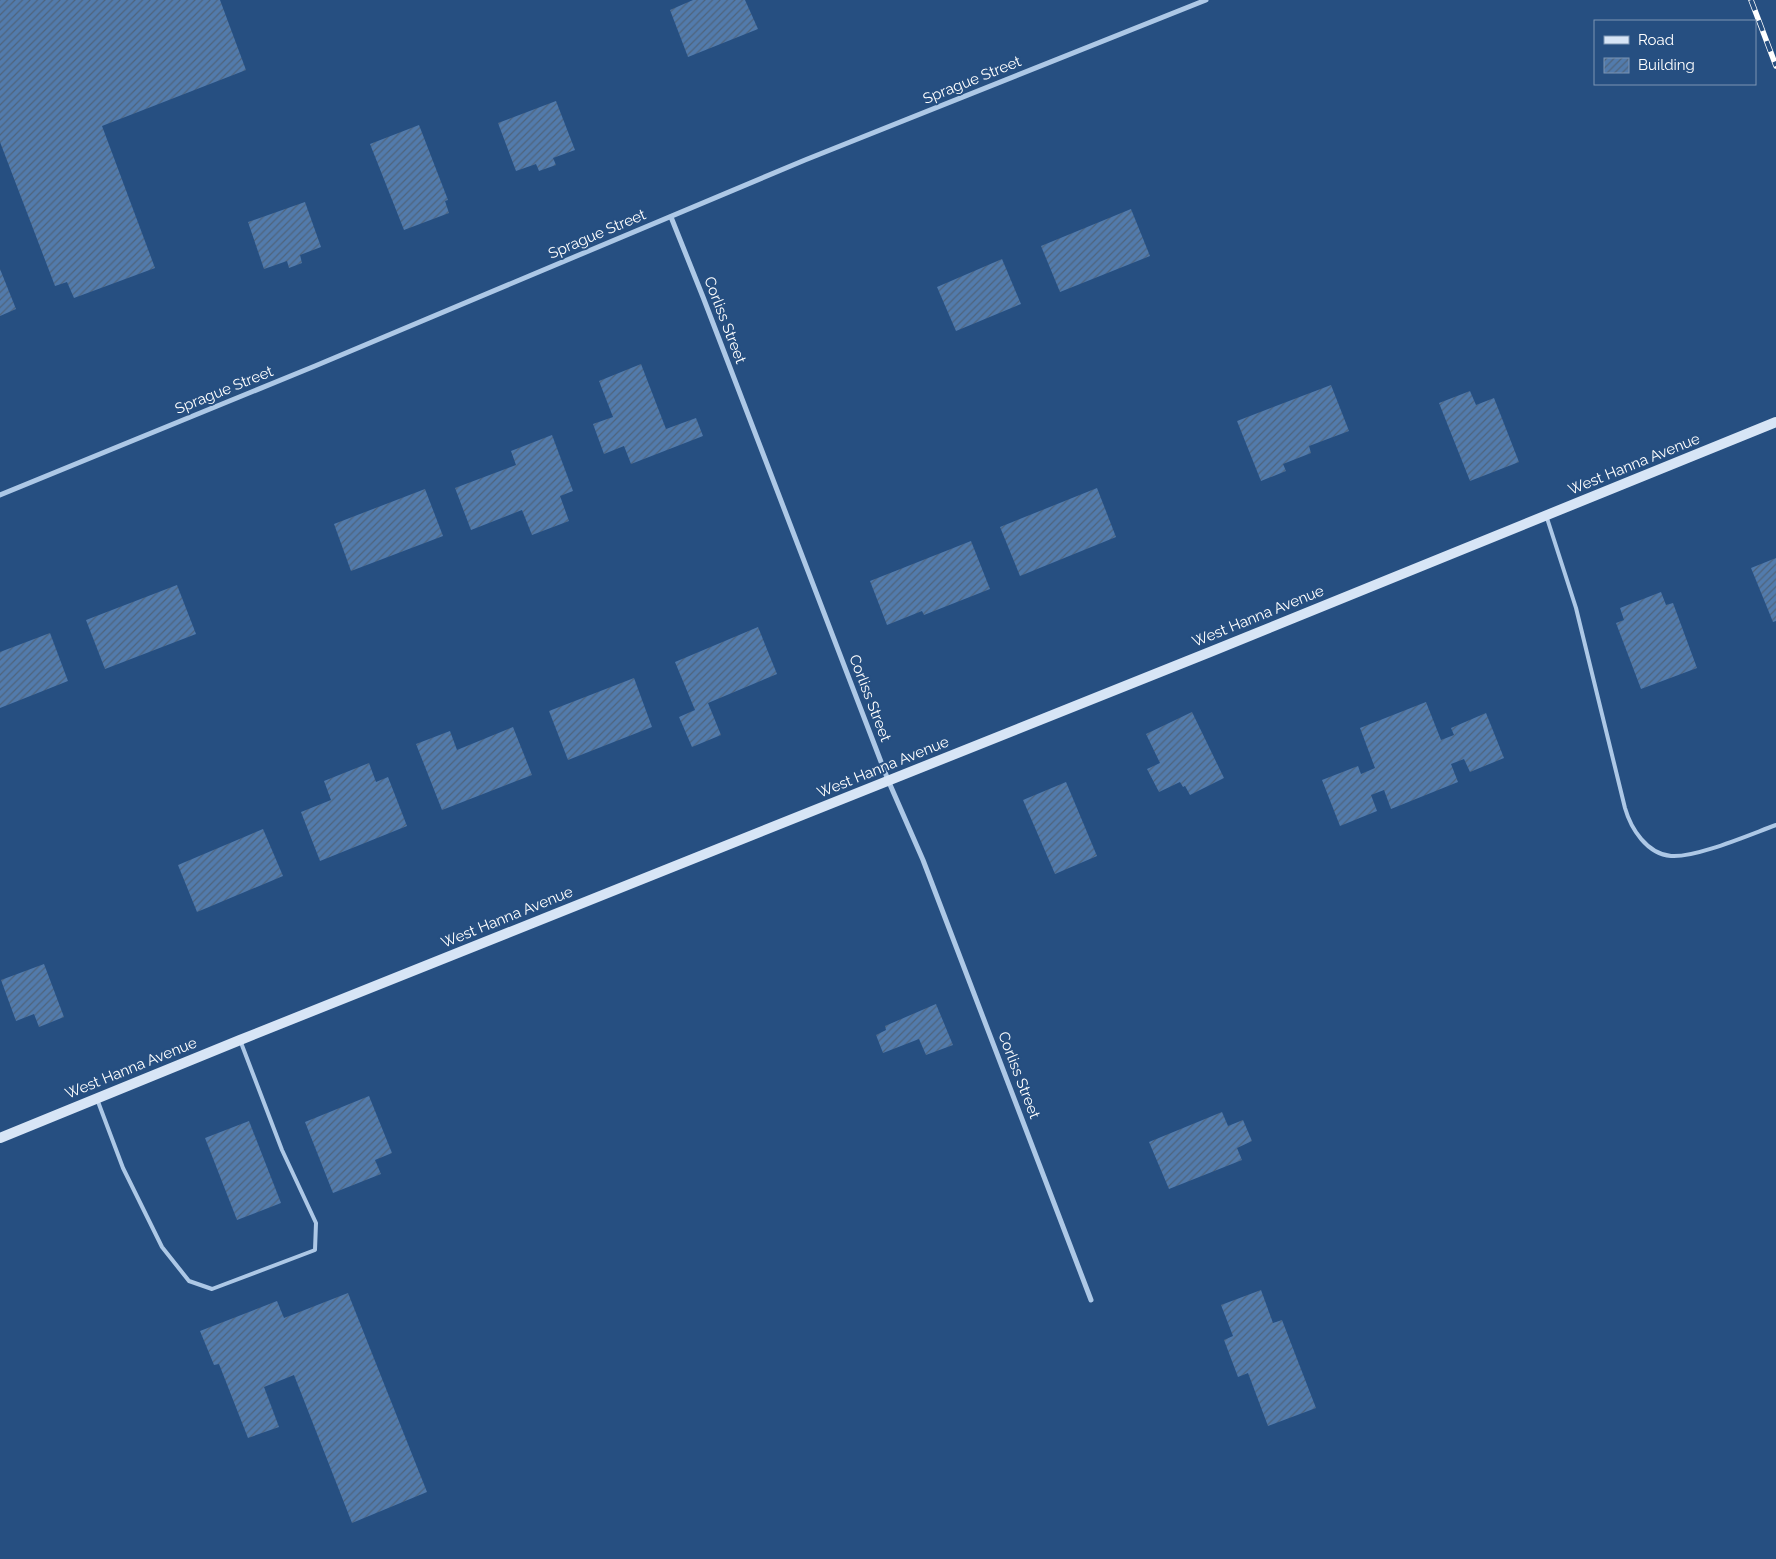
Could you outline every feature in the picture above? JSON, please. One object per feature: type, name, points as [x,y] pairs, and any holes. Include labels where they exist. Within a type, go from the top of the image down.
[{"type":"main road","name":"West Hanna Avenue","points":[[0,1138],[888,780],[1202,656],[1776,422]]},
{"type":"street","name":"Sprague Street","points":[[0,495],[315,366],[805,160],[1206,0]]},
{"type":"street","name":"Corliss Street","points":[[671,217],[707,306],[888,780],[923,860],[1091,1300]]},
{"type":"lane","points":[[1546,515],[1576,608],[1625,808],[1629,821],[1636,832],[1646,844],[1661,853],[1672,856],[1710,848],[1776,825]]},
{"type":"lane","points":[[97,1098],[123,1168],[162,1247],[189,1281],[212,1289],[315,1250],[316,1223],[282,1150],[240,1040]]},
{"type":"building","points":[[0,0],[220,0],[246,70],[102,126],[155,268],[74,298],[67,282],[55,286],[0,142]]},
{"type":"building","points":[[693,0],[745,0],[758,29],[688,57],[670,10]]},
{"type":"building","points":[[556,101],[575,150],[553,158],[556,165],[539,171],[536,164],[516,171],[498,123]]},
{"type":"building","points":[[419,125],[448,200],[445,201],[449,213],[404,230],[370,144]]},
{"type":"building","points":[[305,202],[321,247],[300,255],[302,263],[289,268],[287,261],[264,269],[248,222]]},
{"type":"building","points":[[1131,209],[1150,256],[1060,292],[1041,246]]},
{"type":"building","points":[[1002,259],[1021,304],[956,331],[937,287]]},
{"type":"building","points":[[0,269],[16,309],[0,316]]},
{"type":"building","points":[[641,364],[666,429],[696,418],[703,436],[631,464],[624,446],[604,454],[593,424],[613,417],[599,381]]},
{"type":"building","points":[[1331,385],[1349,431],[1309,446],[1311,453],[1283,464],[1286,471],[1261,481],[1237,421]]},
{"type":"building","points":[[1470,391],[1476,405],[1494,398],[1519,462],[1470,481],[1439,403]]},
{"type":"building","points":[[552,435],[573,491],[560,496],[569,521],[532,535],[522,510],[471,530],[455,488],[516,465],[511,451]]},
{"type":"building","points":[[1097,488],[1116,537],[1020,576],[1000,527]]},
{"type":"building","points":[[425,489],[443,536],[351,571],[334,524]]},
{"type":"building","points":[[971,541],[990,589],[924,615],[922,611],[887,625],[870,581]]},
{"type":"building","points":[[1776,558],[1776,621],[1773,622],[1751,568]]},
{"type":"building","points":[[177,585],[196,634],[105,669],[86,620]]},
{"type":"building","points":[[1661,592],[1666,605],[1673,603],[1697,668],[1641,689],[1616,623],[1624,620],[1620,608]]},
{"type":"building","points":[[758,627],[777,674],[708,703],[721,735],[692,747],[679,717],[695,710],[675,662]]},
{"type":"building","points":[[50,633],[68,681],[0,708],[0,652]]},
{"type":"building","points":[[634,678],[652,727],[568,760],[549,711]]},
{"type":"building","points":[[1426,702],[1441,740],[1454,735],[1451,728],[1486,713],[1504,758],[1470,772],[1464,759],[1451,764],[1458,782],[1391,809],[1384,790],[1371,795],[1377,811],[1340,826],[1322,780],[1358,766],[1361,774],[1375,768],[1360,728]]},
{"type":"building","points":[[1192,712],[1224,778],[1190,795],[1185,786],[1183,787],[1180,782],[1159,792],[1147,769],[1160,763],[1146,734]]},
{"type":"building","points":[[513,727],[532,775],[442,810],[416,744],[450,731],[457,750]]},
{"type":"building","points":[[369,763],[376,782],[388,777],[407,826],[320,861],[301,812],[331,800],[324,781]]},
{"type":"building","points":[[1066,782],[1097,856],[1055,874],[1023,800]]},
{"type":"building","points":[[263,829],[283,876],[197,912],[178,865]]},
{"type":"building","points":[[44,964],[64,1017],[39,1027],[34,1014],[16,1021],[1,980]]},
{"type":"building","points":[[936,1004],[953,1045],[926,1055],[919,1039],[883,1053],[876,1035],[886,1030],[885,1026]]},
{"type":"building","points":[[369,1096],[392,1153],[375,1160],[381,1174],[333,1193],[305,1122]]},
{"type":"building","points":[[1222,1112],[1228,1126],[1243,1120],[1252,1141],[1237,1148],[1242,1160],[1169,1189],[1149,1142]]},
{"type":"building","points":[[249,1121],[281,1203],[237,1220],[205,1138]]},
{"type":"building","points":[[1261,1290],[1273,1323],[1282,1320],[1316,1408],[1268,1426],[1248,1373],[1238,1377],[1224,1340],[1233,1336],[1221,1305]]},
{"type":"building","points":[[348,1293],[427,1492],[352,1523],[294,1375],[264,1387],[279,1427],[248,1438],[219,1364],[214,1365],[200,1331],[277,1301],[284,1318]]},
{"type":"railway","points":[[1751,0],[1776,66]]}]
